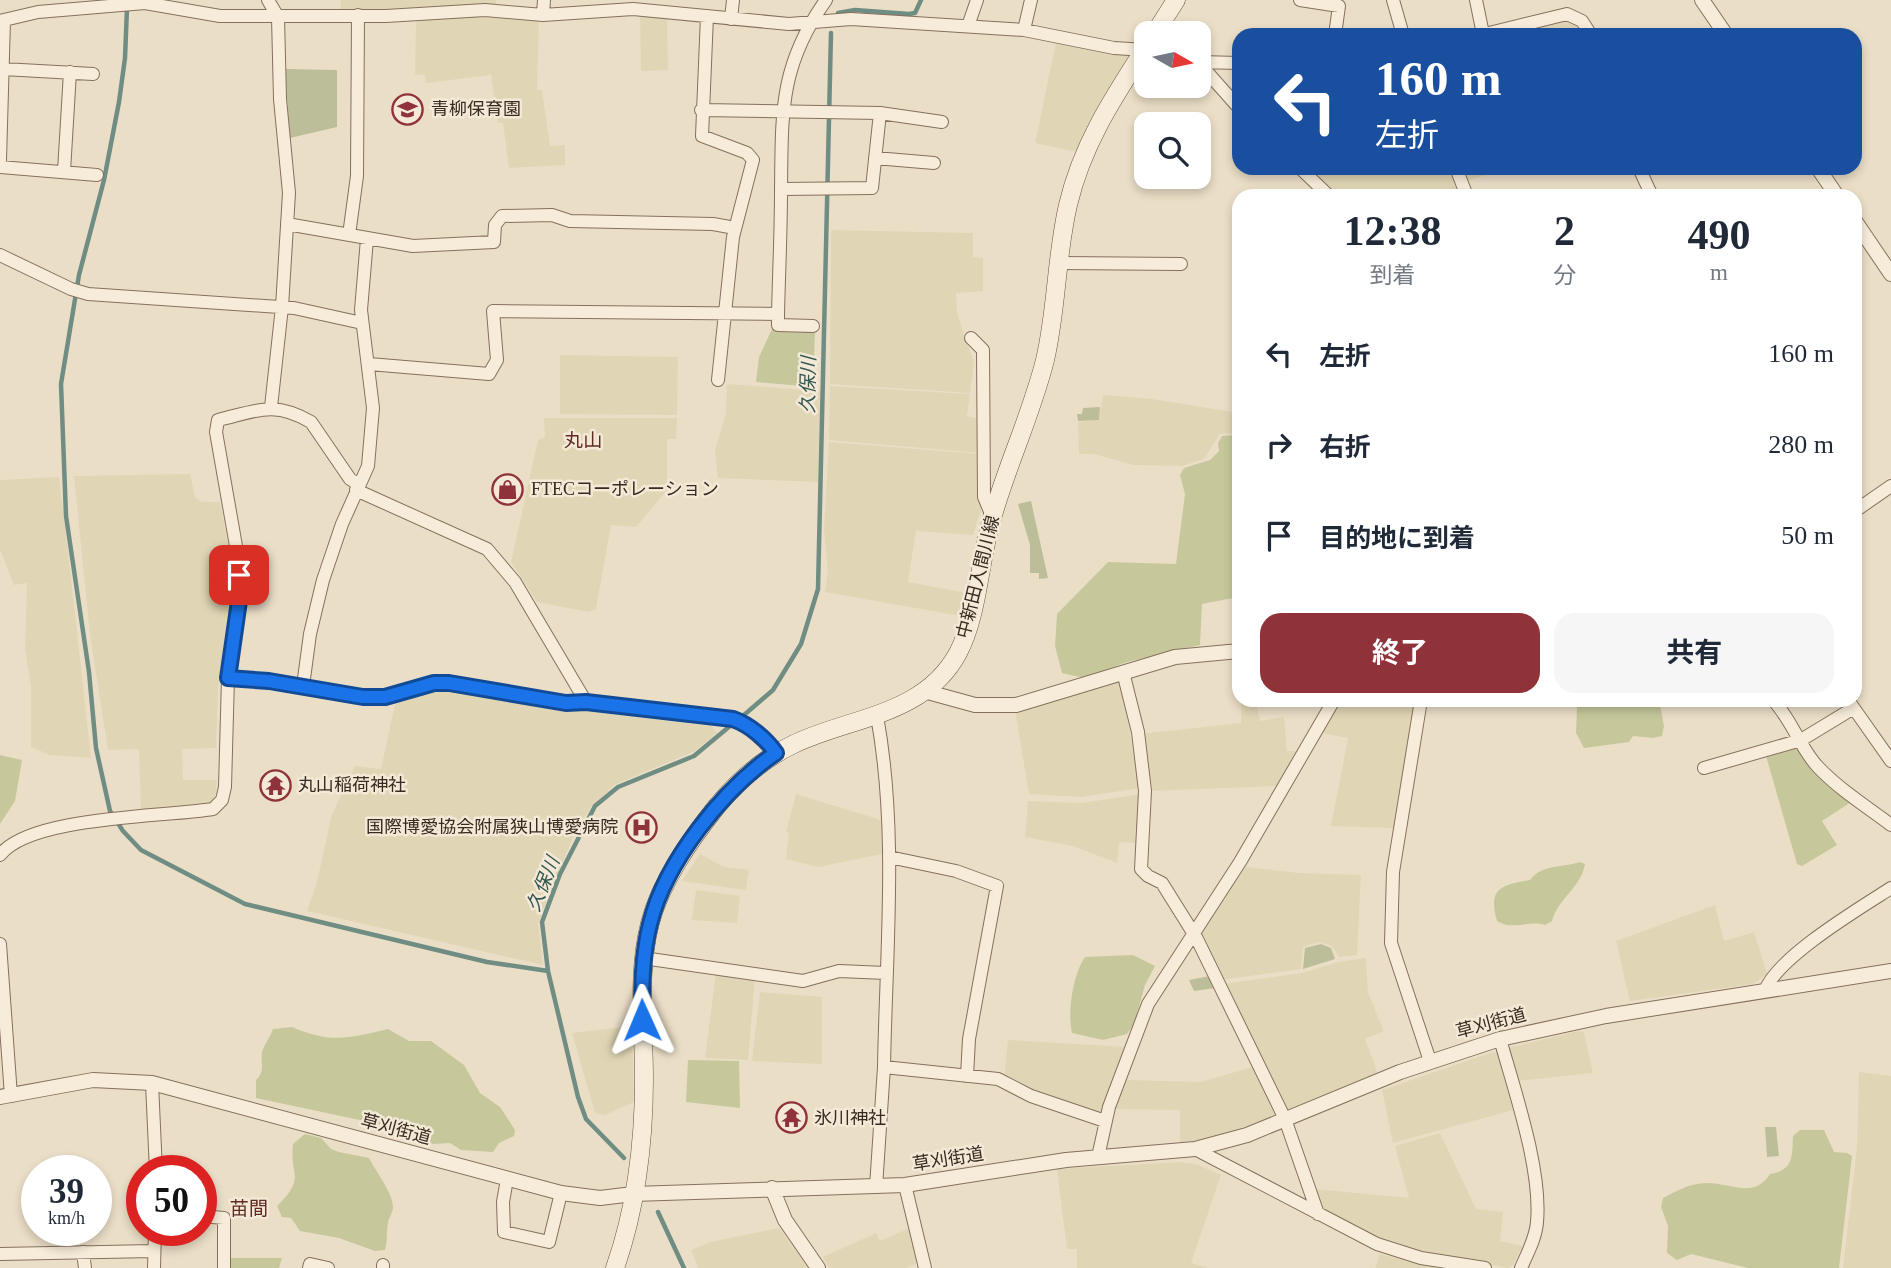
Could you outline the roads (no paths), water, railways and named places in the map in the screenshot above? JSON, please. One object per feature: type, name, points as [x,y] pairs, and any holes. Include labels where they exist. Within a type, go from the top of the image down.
[{"type":"main road","points":[[1163,21],[1176,0]]},
{"type":"main road","name":"中新田入間川線","points":[[615,1268],[634,1194],[643,1109],[643,958],[650,924],[666,882],[718,806],[759,764],[776,753],[826,730],[877,716],[904,705],[924,691],[958,653],[970,619],[992,516],[1045,360],[1068,207],[1083,155],[1107,106],[1134,67]]},
{"type":"street","points":[[268,0],[278,17],[280,99],[289,167],[282,307],[271,407]]},
{"type":"street","points":[[543,15],[544,0]]},
{"type":"street","points":[[731,19],[733,0]]},
{"type":"street","points":[[813,326],[778,325],[781,112],[786,83],[809,23],[826,0]]},
{"type":"street","points":[[968,26],[976,0]]},
{"type":"street","points":[[1024,30],[1031,0]]},
{"type":"street","points":[[1300,0],[1339,6],[1336,28]]},
{"type":"street","points":[[1392,0],[1401,28]]},
{"type":"street","points":[[1476,0],[1481,28]]},
{"type":"street","points":[[1702,0],[1721,28]]},
{"type":"street","points":[[0,160],[2,20],[38,12],[143,2],[220,16],[278,17],[485,10],[543,15],[677,6],[707,16],[731,19],[809,23],[851,19],[1024,30],[1114,48],[1134,49]]},
{"type":"street","points":[[349,235],[357,176],[358,15]]},
{"type":"street","points":[[1512,28],[1567,15],[1582,21],[1586,28]]},
{"type":"street","points":[[707,16],[702,136],[747,153],[753,160],[735,228],[723,314],[718,380]]},
{"type":"street","points":[[1211,63],[1232,63]]},
{"type":"street","points":[[3,69],[93,74]]},
{"type":"street","points":[[64,171],[70,72]]},
{"type":"street","points":[[1211,76],[1232,100]]},
{"type":"street","points":[[701,110],[880,113],[942,122]]},
{"type":"street","points":[[781,189],[872,188],[880,113]]},
{"type":"street","points":[[875,158],[934,163]]},
{"type":"street","points":[[0,167],[97,174]]},
{"type":"street","points":[[1307,175],[1322,189]]},
{"type":"street","points":[[287,224],[413,246],[494,242],[495,225],[502,216],[552,215],[570,220],[713,224],[735,228]]},
{"type":"street","points":[[1862,231],[1891,274]]},
{"type":"street","points":[[303,687],[310,634],[323,580],[368,466],[373,408],[362,323],[367,239]]},
{"type":"street","points":[[0,256],[71,289],[88,294],[282,307],[362,323]]},
{"type":"street","points":[[1060,263],[1181,264]]},
{"type":"street","points":[[369,365],[489,374],[497,360],[493,311],[778,314]]},
{"type":"street","points":[[971,338],[983,350],[984,497],[992,516]]},
{"type":"street","points":[[0,855],[18,839],[115,818],[213,809],[222,800],[225,787],[228,678],[240,594],[216,432],[218,419],[271,407],[312,422],[358,488],[492,554],[515,582],[586,702]]},
{"type":"street","points":[[1862,506],[1891,486]]},
{"type":"street","points":[[924,691],[975,705],[1016,705],[1185,655],[1232,648]]},
{"type":"street","points":[[1123,672],[1138,732],[1145,791],[1142,869],[1148,876],[1162,883],[1193,932],[1285,1119],[1318,1213]]},
{"type":"street","points":[[228,678],[374,698],[449,683],[566,703],[586,702],[733,719],[743,723],[776,753]]},
{"type":"street","points":[[1098,1157],[1105,1121],[1147,1004],[1240,862],[1330,707]]},
{"type":"street","points":[[1420,707],[1393,872],[1391,943],[1430,1060]]},
{"type":"street","points":[[1778,707],[1816,766],[1848,794],[1891,825]]},
{"type":"street","points":[[1704,768],[1801,740],[1846,707]]},
{"type":"street","points":[[1852,707],[1891,761]]},
{"type":"street","points":[[876,1187],[884,1067],[889,858],[886,764],[877,716]]},
{"type":"street","points":[[889,858],[956,871],[997,886],[969,1039],[967,1076]]},
{"type":"street","points":[[1765,990],[1768,979],[1791,958],[1891,888]]},
{"type":"street","points":[[0,944],[5,1096]]},
{"type":"street","points":[[643,958],[803,981],[839,971],[886,973]]},
{"type":"street","name":"草刈街道","points":[[5,1096],[93,1080],[152,1083],[507,1179],[562,1193],[600,1198],[772,1188],[876,1187],[1098,1157],[1195,1149],[1247,1135],[1430,1060],[1500,1039],[1606,1016],[1891,971]]},
{"type":"street","points":[[1500,1039],[1529,1146],[1536,1202],[1534,1237],[1521,1268]]},
{"type":"street","points":[[884,1067],[998,1079],[1031,1096],[1105,1121]]},
{"type":"street","points":[[152,1083],[155,1155]]},
{"type":"street","points":[[1195,1149],[1377,1244],[1421,1258],[1485,1268]]},
{"type":"street","points":[[507,1179],[503,1202],[504,1232],[549,1242],[562,1193]]},
{"type":"street","points":[[905,1185],[925,1268]]},
{"type":"street","points":[[772,1188],[785,1220],[818,1268]]},
{"type":"street","points":[[217,1217],[225,1218],[224,1268]]},
{"type":"street","points":[[153,1246],[154,1268]]},
{"type":"street","points":[[0,1254],[153,1251]]},
{"type":"street","points":[[83,1252],[85,1268]]},
{"type":"street","points":[[309,1268],[310,1264],[328,1268]]},
{"type":"waterway","name":"久保川","points":[[838,13],[855,10],[909,14],[915,13],[921,0]]},
{"type":"waterway","points":[[127,8],[125,58],[119,102],[104,180],[79,275],[61,384],[66,516],[89,672],[96,748],[110,811],[123,831],[141,850],[245,904],[487,962],[548,971]]},
{"type":"waterway","name":"久保川","points":[[744,715],[773,690],[801,644],[818,589],[831,33]]},
{"type":"waterway","name":"久保川","points":[[624,1158],[586,1119],[578,1097],[548,971],[542,922],[560,874],[595,806],[618,787],[694,756],[730,726]]},
{"type":"waterway","name":"久保川","points":[[658,1212],[684,1268]]},
{"type":"place","name":"青柳保育園","points":[[408,109]]},
{"type":"place","name":"FTECコーポレーション","points":[[508,489]]},
{"type":"place","name":"丸山稲荷神社","points":[[275,785]]},
{"type":"place","name":"国際博愛協会附属狭山博愛病院","points":[[641,827]]},
{"type":"place","name":"氷川神社","points":[[791,1118]]},
{"type":"district","name":"丸山","points":[[583,440]]},
{"type":"district","name":"苗間","points":[[249,1208]]}]
